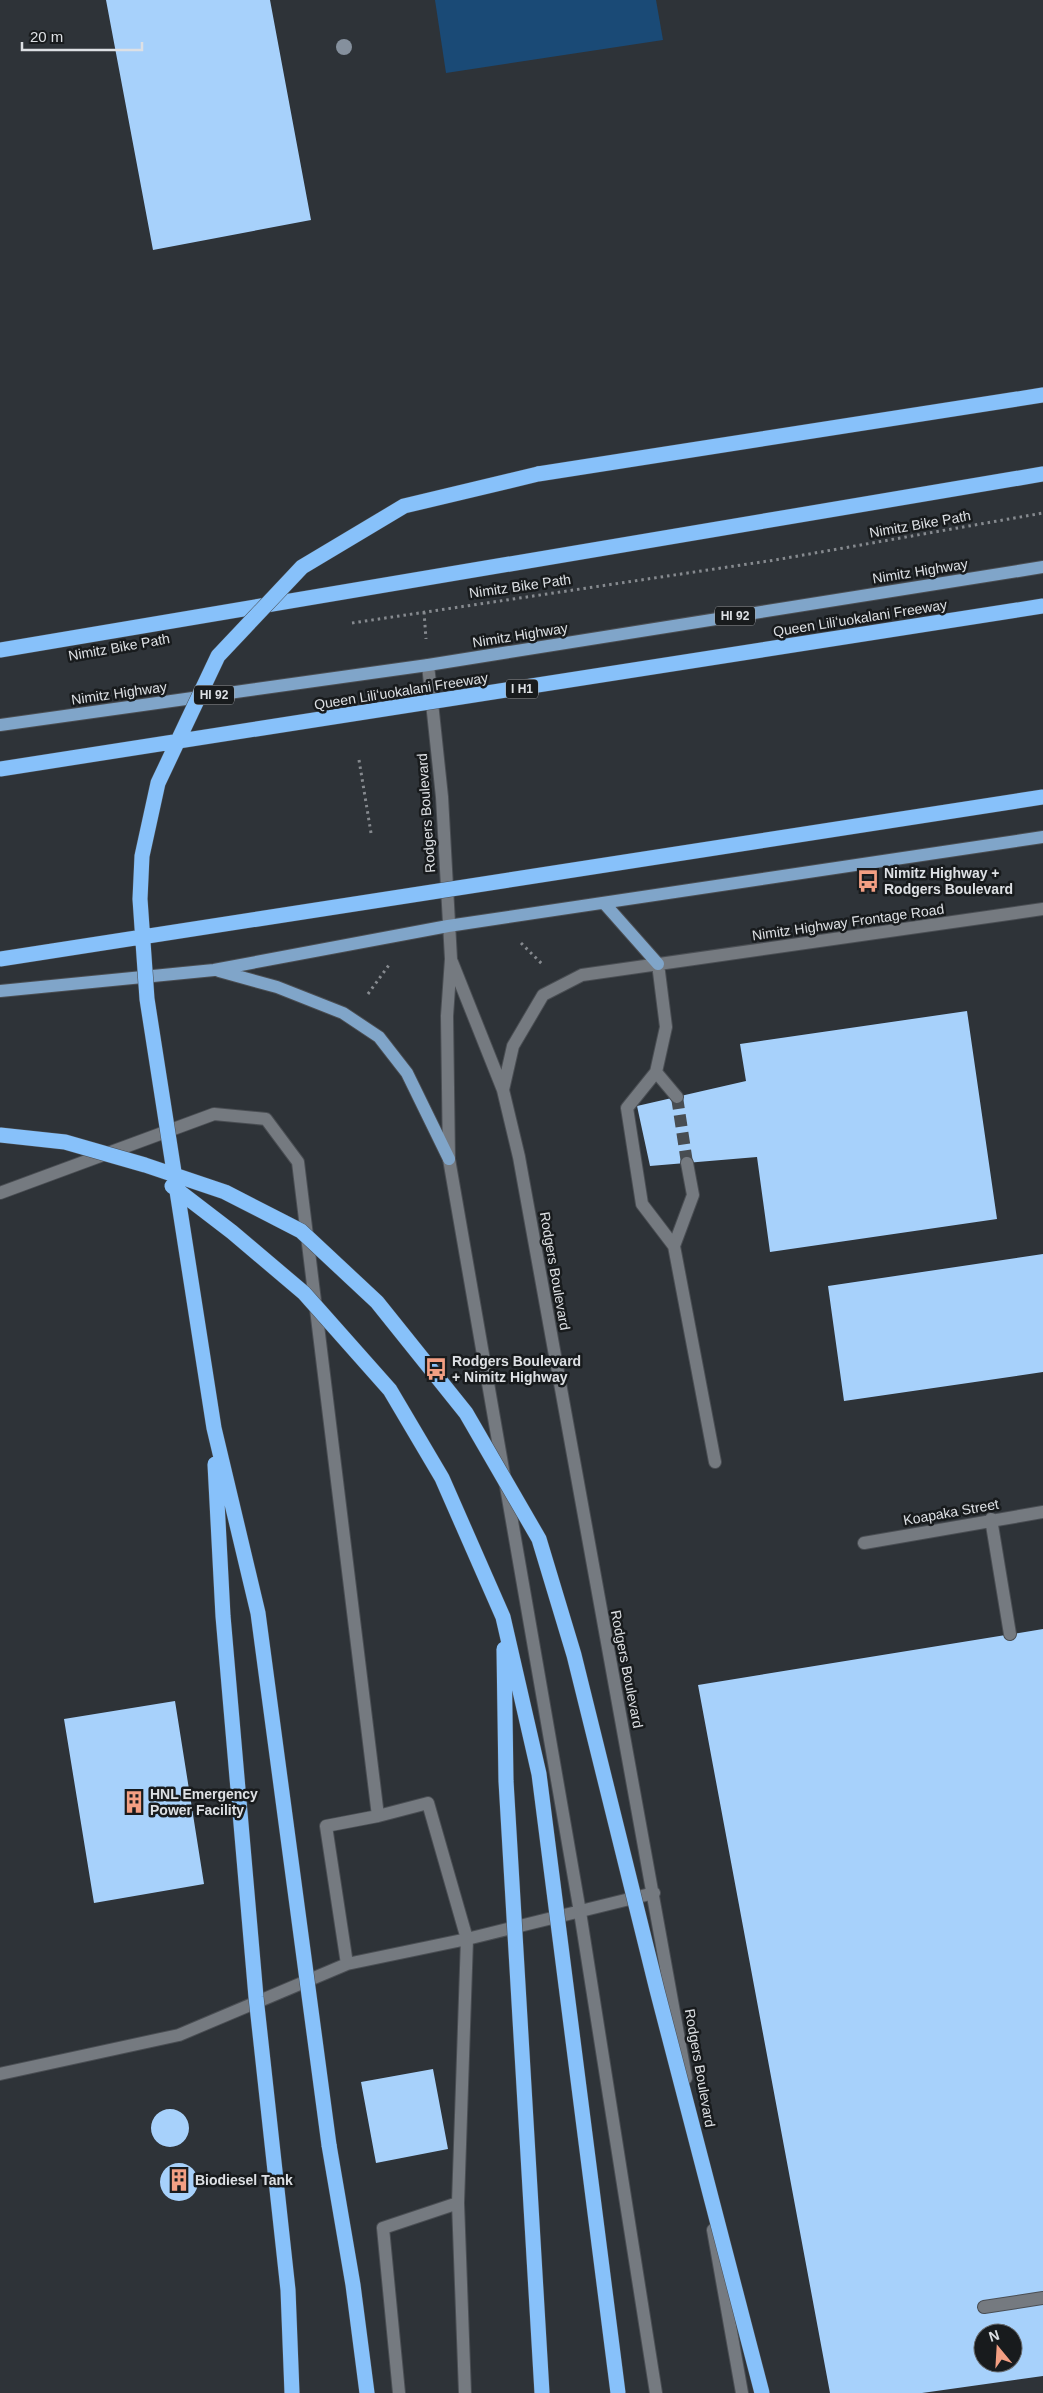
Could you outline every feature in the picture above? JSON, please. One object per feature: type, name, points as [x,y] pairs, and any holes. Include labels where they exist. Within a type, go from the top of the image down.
[{"type":"highway","points":[[367,2393],[353,2286],[329,2145],[258,1613],[214,1428],[147,999],[140,899],[142,856],[158,783],[218,656],[302,568],[404,506],[538,474],[1043,395]]},
{"type":"highway","points":[[0,650],[1043,474]]},
{"type":"highway","name":"Queen Liliʻuokalani Freeway","points":[[0,769],[1043,606]]},
{"type":"highway","points":[[0,959],[1043,797]]},
{"type":"highway","points":[[0,1135],[65,1142],[145,1165],[225,1192],[301,1231],[377,1302],[466,1413],[539,1539],[574,1655],[657,1990],[762,2393]]},
{"type":"highway","points":[[145,1165],[232,1232],[304,1293],[390,1390],[442,1478],[503,1617],[539,1774],[618,2393]]},
{"type":"highway","points":[[214,1428],[222,1616],[256,1997],[288,2290],[292,2393]]},
{"type":"highway","points":[[503,1617],[506,1781],[542,2393]]},
{"type":"main road","name":"Nimitz Highway","points":[[0,725],[428,665],[1043,567]]},
{"type":"main road","points":[[0,991],[214,970],[448,926],[1043,837]]},
{"type":"main road","points":[[604,903],[658,964]]},
{"type":"main road","points":[[214,970],[277,986],[343,1013],[379,1037],[407,1073],[449,1159]]},
{"type":"street","name":"Rodgers Boulevard","points":[[428,665],[442,797],[450,960],[447,1016],[449,1159],[580,1912],[656,2393]]},
{"type":"street","name":"Nimitz Highway Frontage Road","points":[[503,1090],[513,1046],[543,995],[582,975],[1043,909]]},
{"type":"street","name":"Rodgers Boulevard","points":[[450,960],[503,1090],[519,1158],[654,1893],[742,2393]]},
{"type":"street","points":[[658,964],[666,1027],[656,1072],[627,1108],[642,1204],[674,1246],[715,1462]]},
{"type":"street","points":[[656,1072],[676,1097]]},
{"type":"street","points":[[0,1193],[214,1114],[266,1119],[298,1162],[378,1816]]},
{"type":"street","points":[[674,1246],[692,1195],[687,1163]]},
{"type":"street","name":"Koapaka Street","points":[[864,1543],[991,1519],[1043,1512]]},
{"type":"street","points":[[991,1519],[1010,1634]]},
{"type":"street","points":[[347,1964],[326,1826],[378,1816],[428,1803],[466,1939],[458,2203],[465,2393]]},
{"type":"street","points":[[0,2074],[179,2035],[347,1964],[466,1939],[654,1893]]},
{"type":"street","points":[[399,2393],[383,2228],[458,2203]]},
{"type":"street","points":[[984,2307],[1043,2298]]},
{"type":"path","name":"Nimitz Bike Path","points":[[347,623],[775,560],[1043,514]]},
{"type":"path","points":[[359,760],[371,833]]},
{"type":"path","points":[[518,940],[544,966]]},
{"type":"path","points":[[368,994],[392,961]]},
{"type":"shaded area","points":[[435,0],[656,0],[663,40],[446,73]]},
{"type":"building","points":[[106,0],[270,0],[311,220],[153,250]]},
{"type":"building","points":[[967,1011],[997,1219],[770,1252],[757,1157],[650,1166],[637,1106],[746,1081],[740,1044]]},
{"type":"building","points":[[1043,1254],[1043,1372],[844,1401],[828,1286]]},
{"type":"building","points":[[1043,1629],[1043,2376],[922,2393],[830,2393],[698,1685]]},
{"type":"building","name":"HNL Emergency Power Facility","points":[[175,1701],[204,1884],[94,1903],[64,1719]]},
{"type":"building","points":[[433,2069],[448,2149],[376,2163],[361,2082]]},
{"type":"building","name":"Biodiesel Tank","points":[[170,2109],[183,2115],[189,2128],[183,2141],[170,2147],[157,2141],[151,2128],[157,2115]]},
{"type":"building","name":"Biodiesel Tank","points":[[179,2163],[192,2169],[198,2182],[192,2195],[179,2201],[166,2195],[160,2182],[166,2169]]},
{"type":"tunnel","points":[[677,1097],[687,1163]]},
{"type":"place","name":"Nimitz Highway + Rodgers Boulevard","points":[[868,881]]},
{"type":"place","name":"Rodgers Boulevard + Nimitz Highway","points":[[436,1369]]},
{"type":"place","name":"HNL Emergency Power Facility","points":[[134,1802]]},
{"type":"place","name":"Biodiesel Tank","points":[[179,2180]]}]
